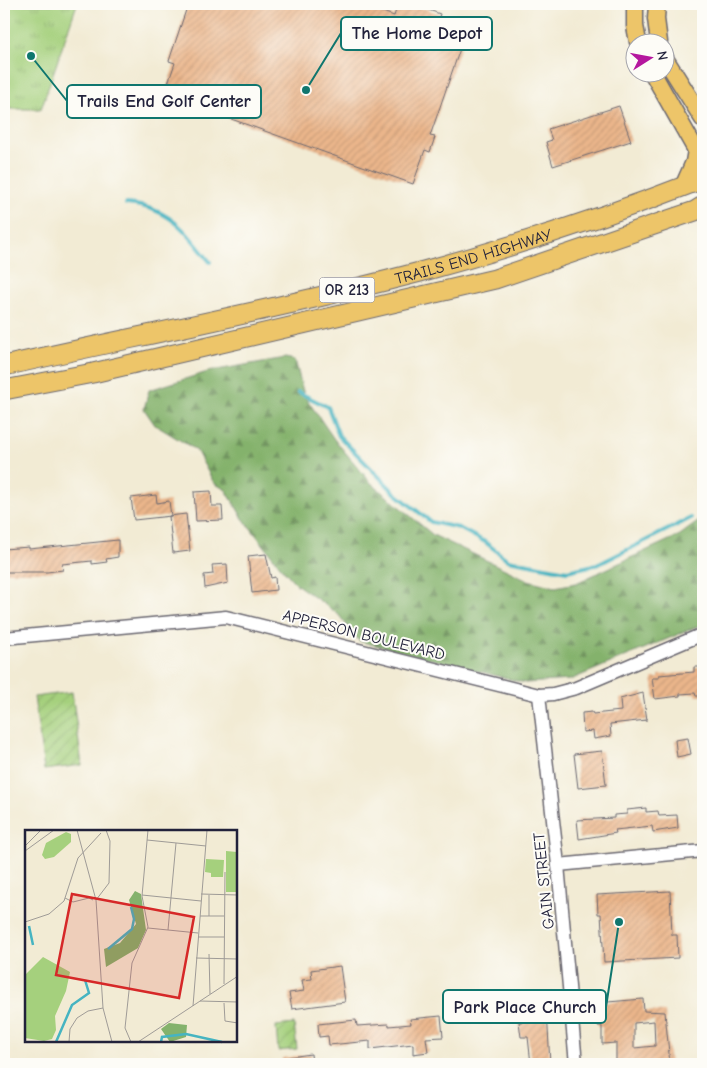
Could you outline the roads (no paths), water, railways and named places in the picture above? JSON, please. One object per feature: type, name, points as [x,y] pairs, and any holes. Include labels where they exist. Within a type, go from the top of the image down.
[{"type":"highway","name":"TRAILS END HIGHWAY","points":[[4,366],[268,309],[422,271],[589,220],[703,179]]},
{"type":"highway","name":"TRAILS END HIGHWAY","points":[[4,390],[217,345],[495,279],[700,210]]},
{"type":"main road","points":[[636,4],[636,32]]},
{"type":"main road","points":[[657,4],[656,19],[658,32]]},
{"type":"main road","points":[[674,74],[703,119]]},
{"type":"main road","points":[[658,82],[696,150],[694,162],[683,187]]},
{"type":"street","name":"APPERSON BOULEVARD","points":[[4,638],[226,617],[539,695],[553,694],[576,688],[703,634]]},
{"type":"street","name":"GAIN STREET","points":[[539,695],[558,865],[576,1064]]},
{"type":"street","points":[[558,865],[703,851]]},
{"type":"waterway","points":[[126,204],[141,206],[165,215],[184,230],[210,262]]},
{"type":"waterway","points":[[298,392],[328,407],[339,436],[395,493],[431,522],[459,528],[485,542],[508,560],[567,571],[599,564],[691,518]]},
{"type":"place","name":"Trails End Golf Center","points":[[31,56]]},
{"type":"place","name":"The Home Depot","points":[[306,90]]},
{"type":"place","name":"Park Place Church","points":[[619,922]]}]
